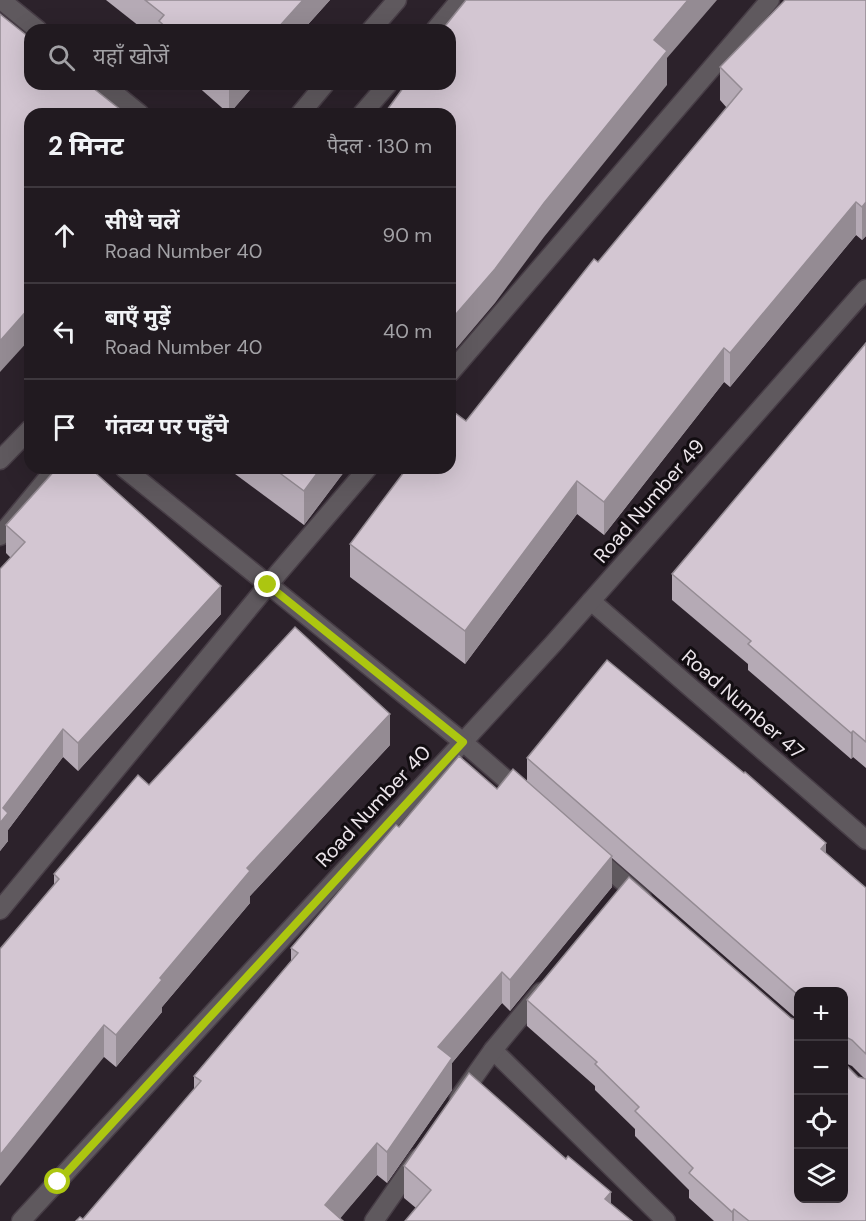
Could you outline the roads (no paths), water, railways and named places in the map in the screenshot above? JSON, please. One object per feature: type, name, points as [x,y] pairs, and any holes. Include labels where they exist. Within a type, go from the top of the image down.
[{"type":"street","points":[[1,0],[31,24]]},
{"type":"street","points":[[376,24],[397,0]]},
{"type":"street","points":[[440,24],[460,0]]},
{"type":"street","points":[[456,366],[770,0]]},
{"type":"street","points":[[110,90],[133,108]]},
{"type":"street","points":[[305,108],[320,90]]},
{"type":"street","points":[[367,108],[383,90]]},
{"type":"street","name":"Road Number 49","points":[[463,742],[865,291]]},
{"type":"street","points":[[0,460],[24,435]]},
{"type":"street","points":[[0,536],[51,474]]},
{"type":"street","name":"Road Number 40","points":[[21,1221],[463,742],[131,474]]},
{"type":"street","points":[[0,910],[268,585],[363,474]]},
{"type":"street","name":"Road Number 47","points":[[591,601],[866,840]]},
{"type":"street","points":[[463,742],[541,810]]},
{"type":"street","points":[[585,848],[625,891],[655,909]]},
{"type":"street","points":[[447,1116],[494,1050],[553,977]]},
{"type":"street","points":[[494,1050],[666,1221]]},
{"type":"street","points":[[374,1221],[427,1144]]}]
